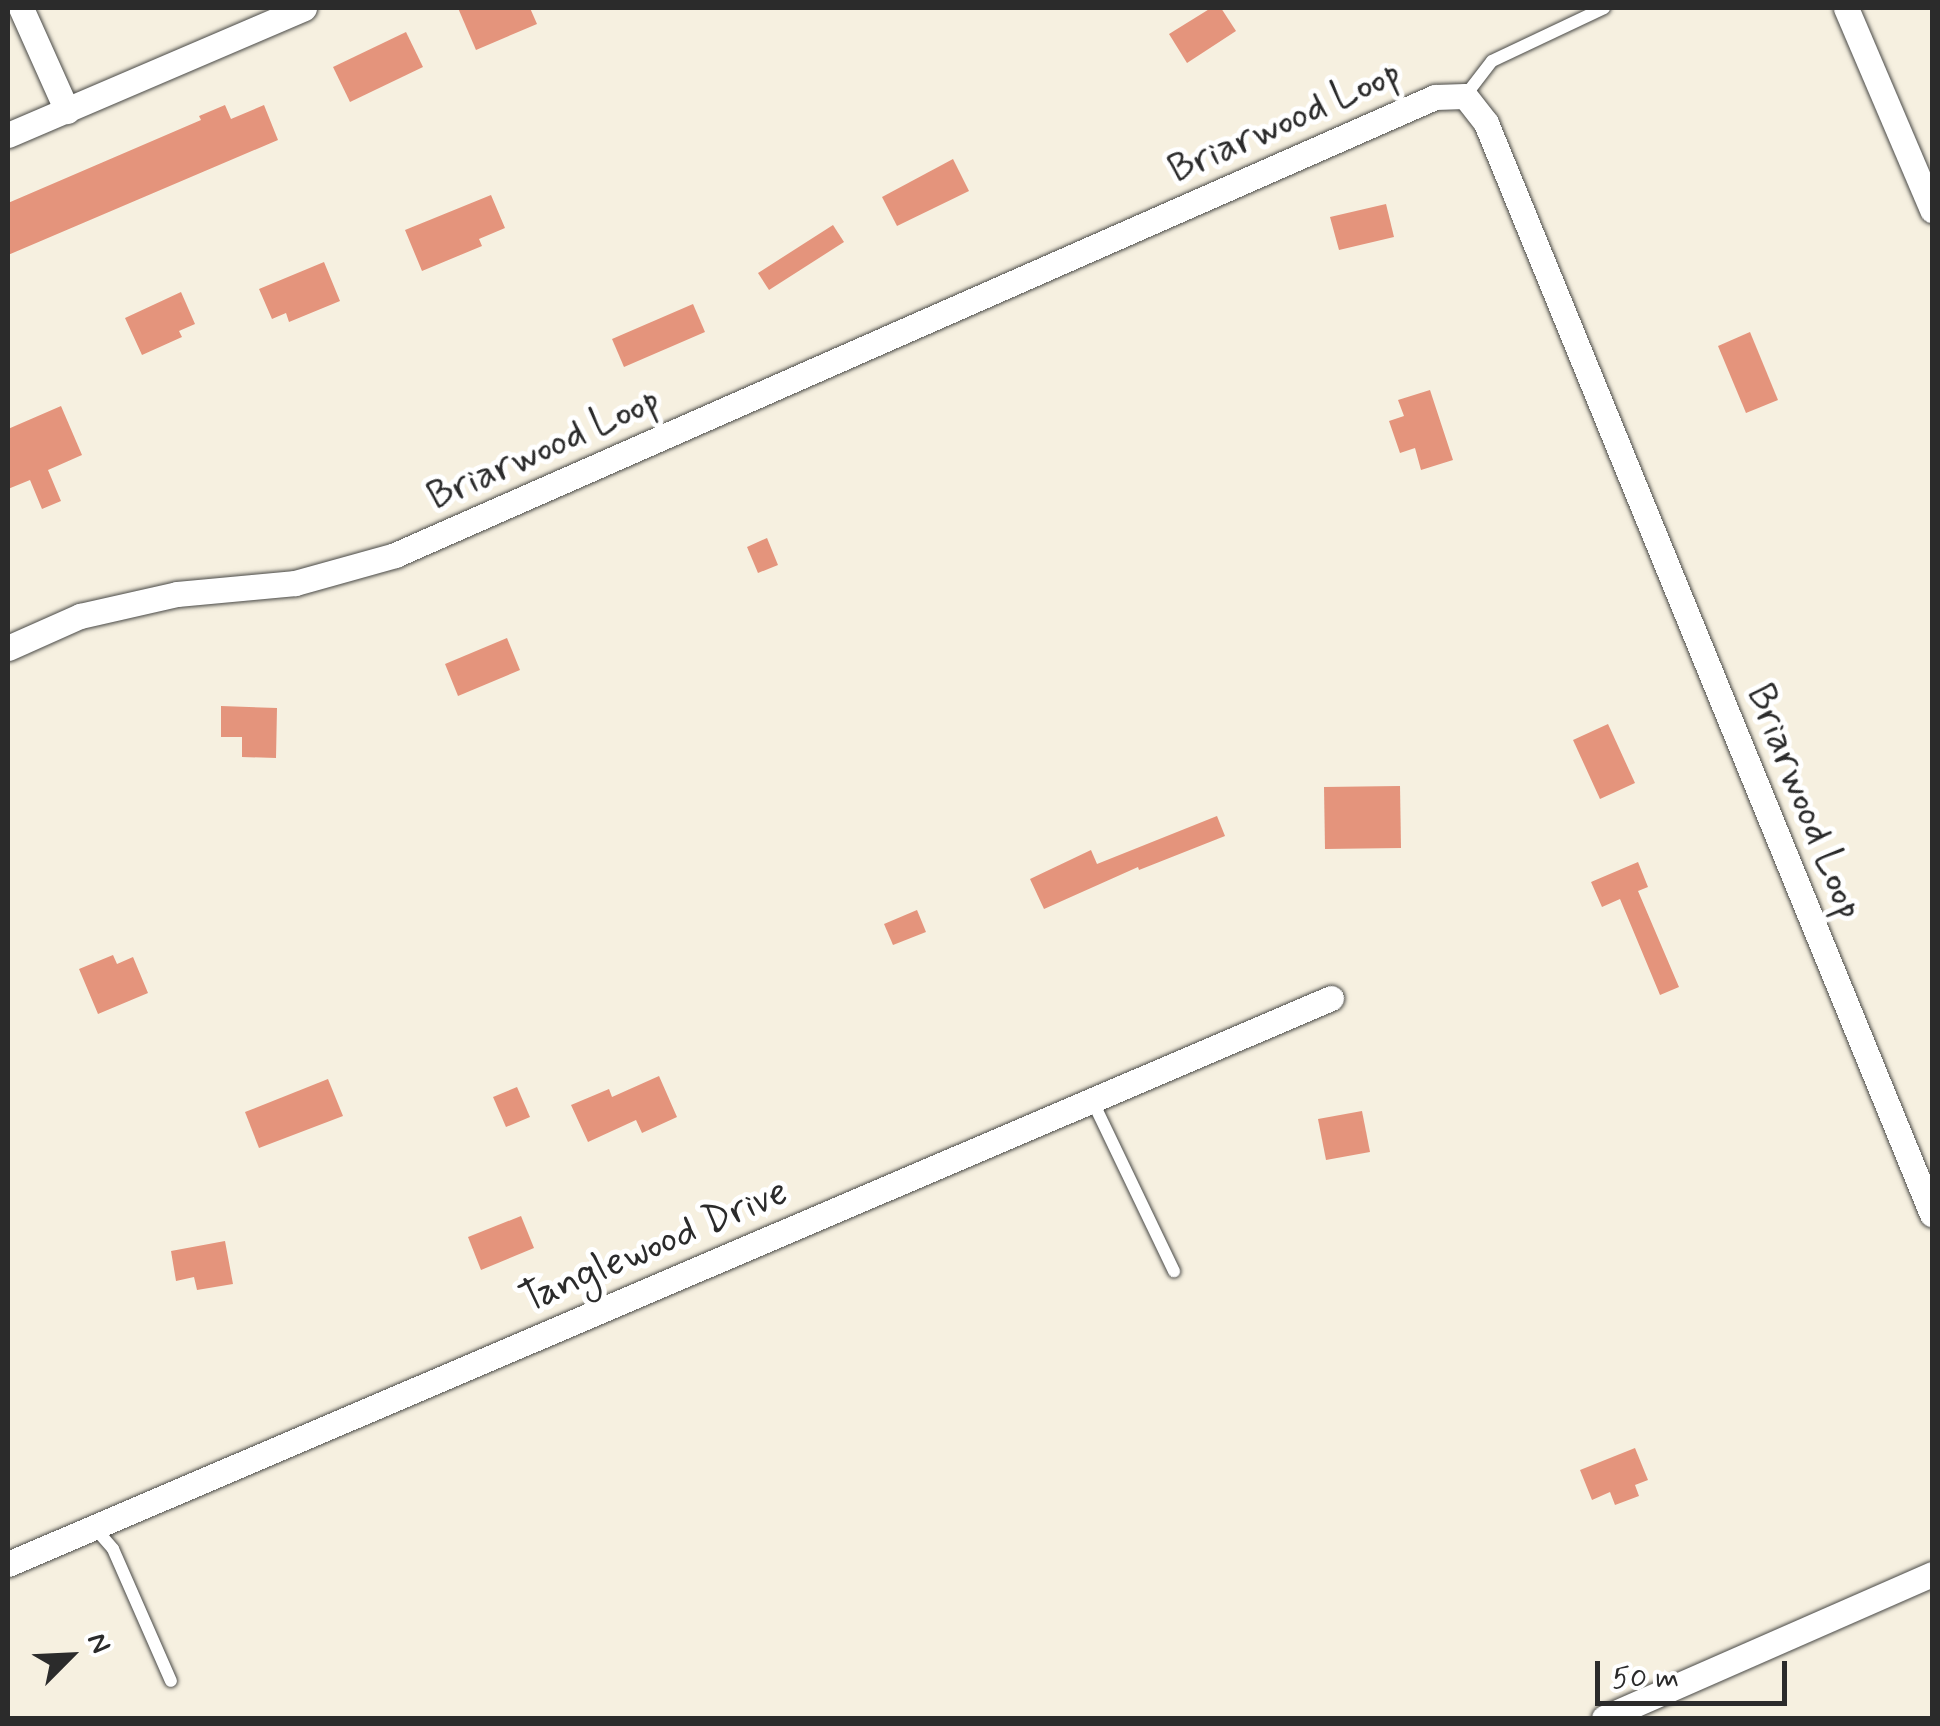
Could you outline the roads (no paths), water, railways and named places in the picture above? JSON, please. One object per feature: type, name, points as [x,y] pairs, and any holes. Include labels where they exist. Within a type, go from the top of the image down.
[{"type":"street","points":[[21,8],[67,110]]},
{"type":"street","points":[[8,136],[304,8]]},
{"type":"street","points":[[1846,8],[1932,210]]},
{"type":"street","name":"Briarwood Loop","points":[[8,648],[80,616],[177,594],[295,583],[395,556],[1435,98],[1465,96],[1486,124],[1932,1214]]},
{"type":"street","name":"Tanglewood Drive","points":[[8,1564],[1331,998]]},
{"type":"street","points":[[1604,1718],[1932,1574]]},
{"type":"lane","points":[[1465,96],[1492,61],[1604,8]]},
{"type":"lane","points":[[1092,1100],[1174,1271]]},
{"type":"lane","points":[[94,1526],[113,1549],[171,1681]]}]
